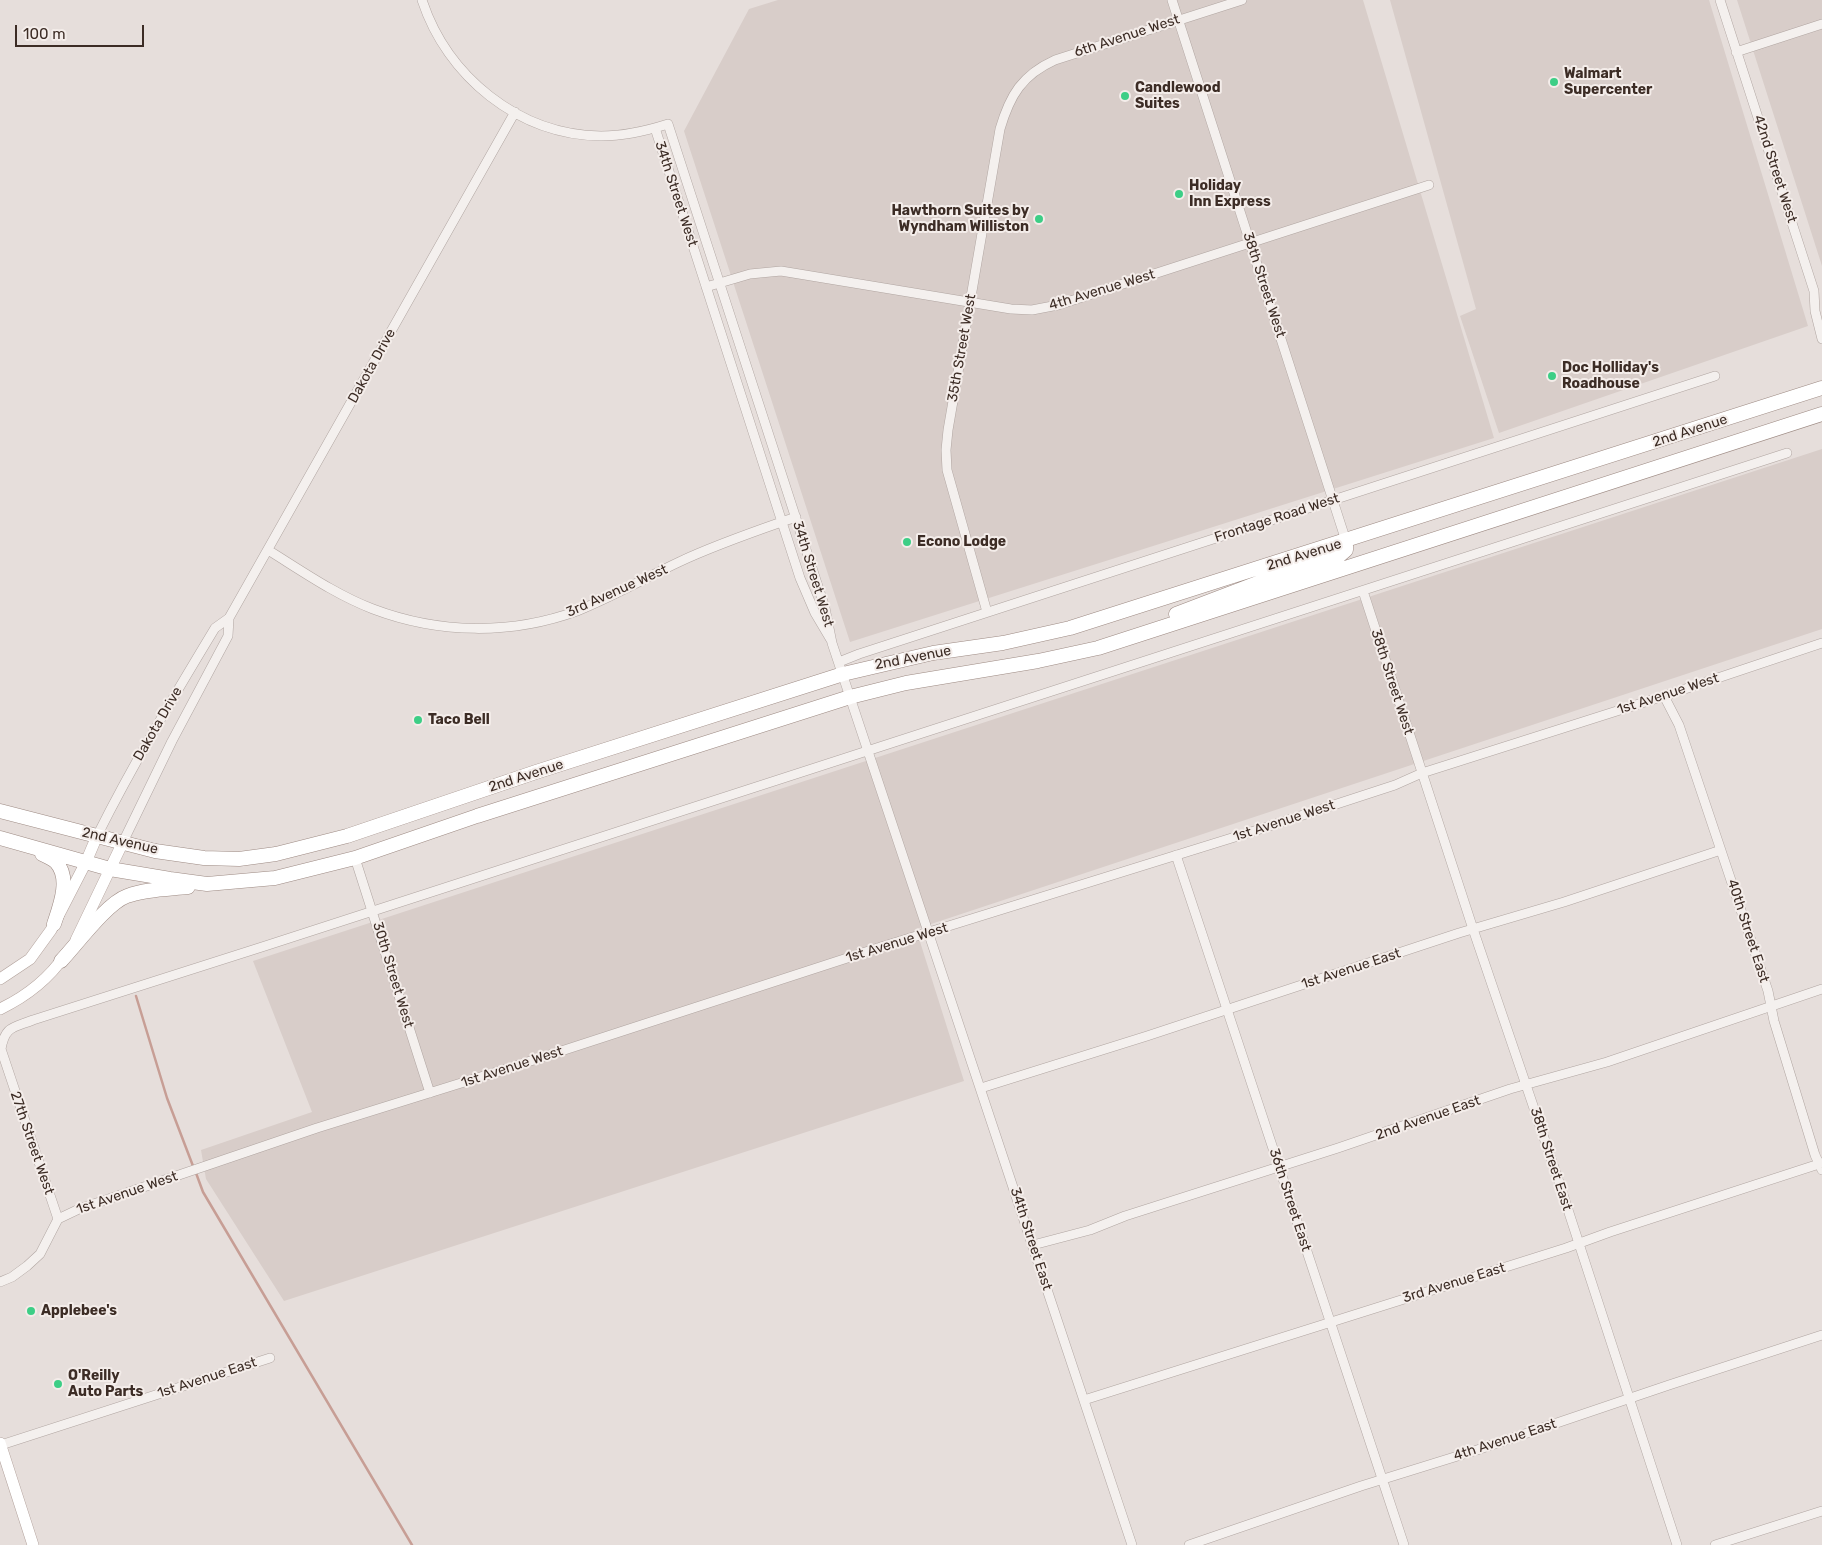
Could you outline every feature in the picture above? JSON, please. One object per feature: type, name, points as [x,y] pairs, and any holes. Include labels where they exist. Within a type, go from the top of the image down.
[{"type":"highway","name":"2nd Avenue","points":[[0,811],[155,851],[204,858],[239,859],[276,854],[347,836],[841,668],[1002,643],[1070,628],[1822,388]]},
{"type":"highway","name":"2nd Avenue","points":[[0,838],[110,869],[207,884],[275,878],[355,858],[486,813],[850,697],[906,683],[1098,648],[1822,414]]},
{"type":"highway","points":[[1669,464],[1722,454],[1822,422]]},
{"type":"highway","points":[[1055,657],[1115,637],[1260,582],[1339,556],[1346,550],[1346,541]]},
{"type":"highway","points":[[16,843],[44,854],[56,862],[61,872],[63,880],[62,899],[54,924]]},
{"type":"highway","points":[[62,961],[110,907],[122,898],[145,892],[207,884]]},
{"type":"main road","points":[[0,979],[30,959],[54,924],[86,862],[97,836]]},
{"type":"main road","points":[[0,1009],[35,988],[49,977],[62,961],[75,941],[123,842]]},
{"type":"main road","points":[[0,1444],[33,1545]]},
{"type":"street","points":[[422,0],[439,39],[456,64],[478,87],[515,112],[544,126],[586,135],[621,135],[655,128]]},
{"type":"street","name":"38th Street West","points":[[1172,0],[1346,541]]},
{"type":"street","name":"6th Avenue West","points":[[1020,85],[1038,70],[1055,60],[1242,0]]},
{"type":"street","name":"42nd Street West","points":[[1720,0],[1814,291],[1815,311],[1822,339]]},
{"type":"street","points":[[1736,52],[1822,24]]},
{"type":"street","name":"35th Street West","points":[[987,612],[954,496],[946,460],[948,430],[1000,129],[1007,106],[1020,85]]},
{"type":"street","name":"Dakota Drive","points":[[97,836],[155,728],[215,628],[229,618],[515,112]]},
{"type":"street","name":"34th Street West","points":[[832,643],[825,608],[668,124],[655,128],[782,522],[808,598],[832,643],[841,668],[927,933]]},
{"type":"street","name":"4th Avenue West","points":[[706,287],[760,272],[780,271],[1021,310],[1049,307],[1429,185]]},
{"type":"street","points":[[1814,291],[1822,307]]},
{"type":"street","name":"Frontage Road West","points":[[841,668],[859,654],[1715,376]]},
{"type":"street","name":"27th Street West","points":[[58,1219],[1,1049],[4,1036],[11,1028],[1787,454]]},
{"type":"street","name":"3rd Avenue West","points":[[268,550],[342,595],[389,614],[428,625],[498,628],[546,620],[578,610],[703,551],[796,517]]},
{"type":"street","name":"38th Street West","points":[[1363,591],[1422,773]]},
{"type":"street","name":"Dakota Drive","points":[[123,842],[172,740],[228,636],[229,618]]},
{"type":"street","name":"1st Avenue West","points":[[58,1219],[79,1209],[317,1128],[1395,785],[1422,773],[1664,696],[1822,643]]},
{"type":"street","name":"40th Street East","points":[[1664,696],[1679,725],[1722,850],[1768,991],[1788,1067],[1821,1166]]},
{"type":"street","name":"38th Street East","points":[[1422,773],[1579,1243],[1677,1545]]},
{"type":"street","name":"1st Avenue East","points":[[981,1088],[1722,850]]},
{"type":"street","name":"36th Street East","points":[[1176,855],[1404,1545]]},
{"type":"street","name":"30th Street West","points":[[355,858],[430,1093]]},
{"type":"street","name":"34th Street East","points":[[927,933],[981,1088],[1132,1545]]},
{"type":"street","name":"2nd Avenue East","points":[[1033,1245],[1090,1230],[1125,1216],[1279,1167],[1526,1084],[1607,1062],[1822,989]]},
{"type":"street","name":"3rd Avenue East","points":[[1084,1400],[1821,1166]]},
{"type":"street","points":[[0,1282],[12,1277],[40,1254],[58,1219]]},
{"type":"street","name":"4th Avenue East","points":[[1189,1545],[1382,1479],[1477,1450],[1822,1335]]},
{"type":"street","name":"1st Avenue East","points":[[0,1444],[270,1358]]},
{"type":"street","points":[[1715,1545],[1822,1511]]},
{"type":"shaded area","points":[[778,0],[1363,0],[1494,438],[850,642],[684,131],[749,9]]},
{"type":"shaded area","points":[[1390,0],[1709,0],[1808,326],[1499,433],[1460,316],[1476,309]]},
{"type":"shaded area","points":[[1737,0],[1822,0],[1822,266]]},
{"type":"shaded area","points":[[1822,449],[1822,629],[916,929],[964,1081],[284,1301],[206,1179],[201,1150],[312,1112],[253,961]]},
{"type":"waterway","points":[[136,996],[167,1098],[193,1166]]},
{"type":"waterway","points":[[196,1173],[203,1192],[412,1545]]},
{"type":"place","name":"Walmart Supercenter","points":[[1554,82]]},
{"type":"place","name":"Candlewood Suites","points":[[1125,96]]},
{"type":"place","name":"Holiday Inn Express","points":[[1179,194]]},
{"type":"place","name":"Hawthorn Suites by Wyndham Williston","points":[[1039,219]]},
{"type":"place","name":"Doc Holliday's Roadhouse","points":[[1552,376]]},
{"type":"place","name":"Econo Lodge","points":[[907,542]]},
{"type":"place","name":"Taco Bell","points":[[418,720]]},
{"type":"place","name":"Applebee's","points":[[31,1311]]},
{"type":"place","name":"O'Reilly Auto Parts","points":[[58,1384]]}]
